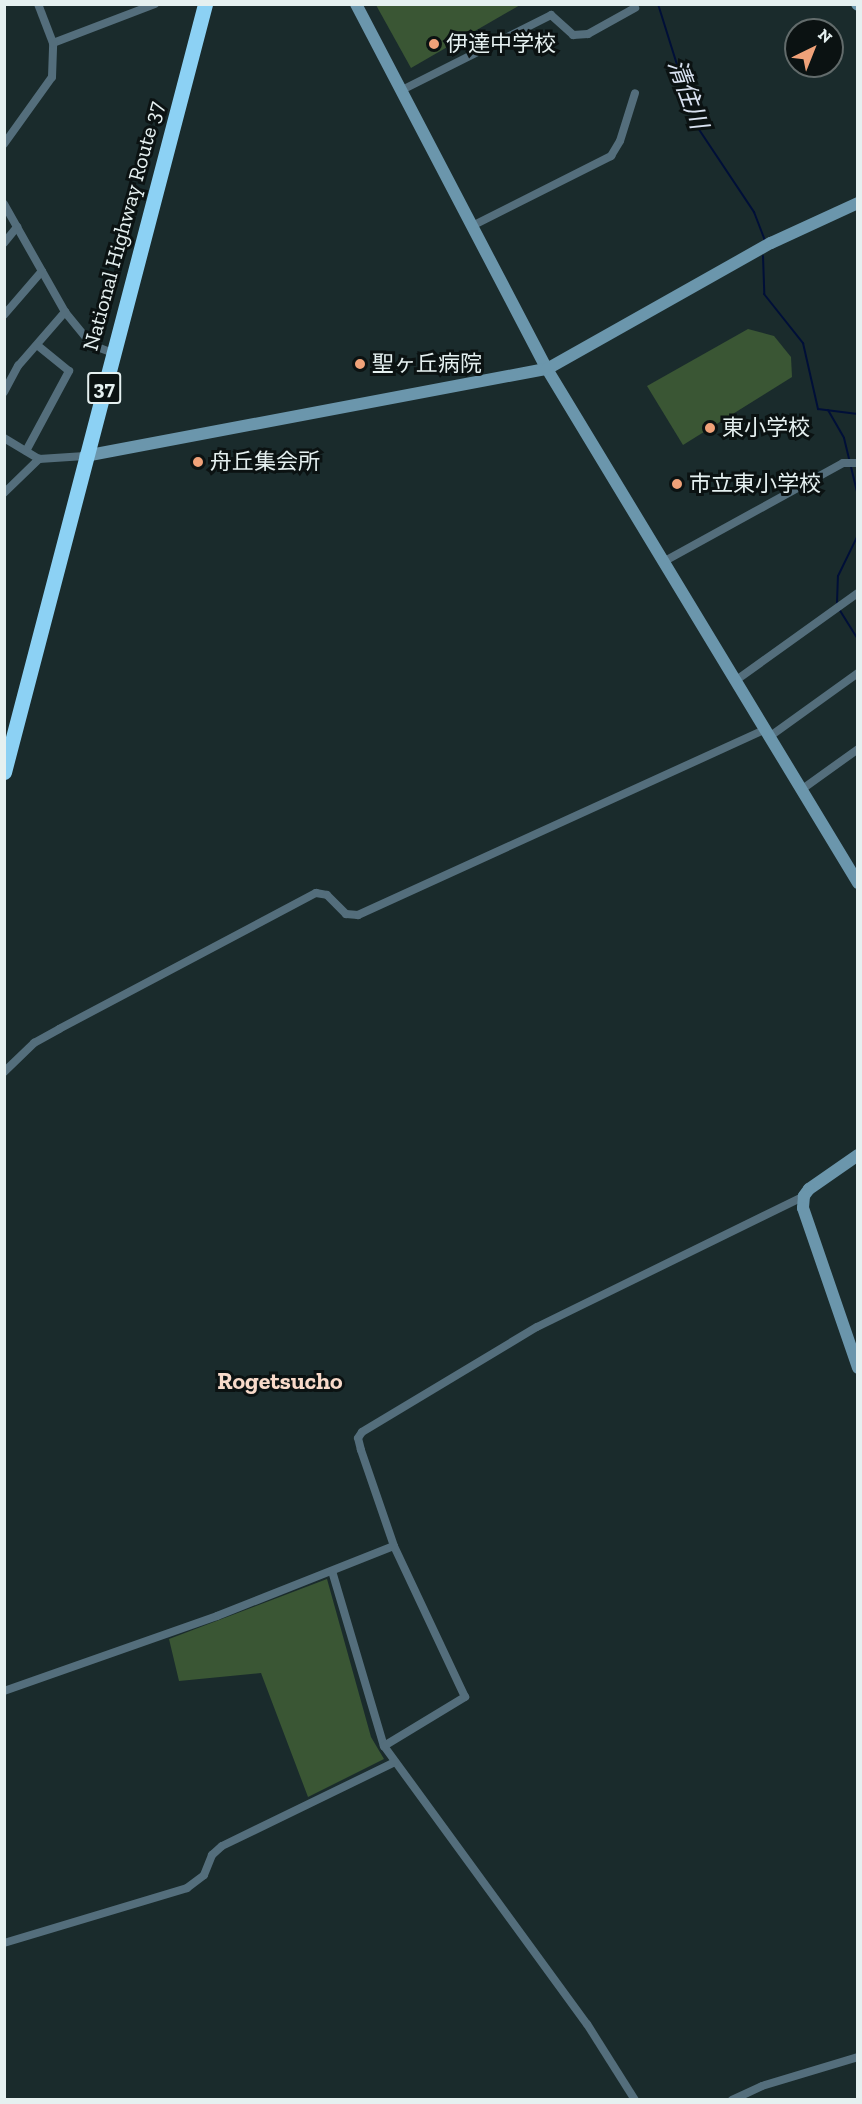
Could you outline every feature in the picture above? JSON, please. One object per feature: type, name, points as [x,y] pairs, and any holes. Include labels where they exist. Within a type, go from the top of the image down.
[{"type":"highway","name":"National Highway Route 37","points":[[4,772],[205,4]]},
{"type":"street","points":[[4,144],[52,77],[53,43],[38,4]]},
{"type":"street","points":[[53,43],[134,8],[155,4]]},
{"type":"street","points":[[356,4],[547,369],[858,883]]},
{"type":"street","points":[[402,90],[551,15],[573,35],[588,34],[635,8]]},
{"type":"street","points":[[472,226],[611,156],[620,141],[635,93]]},
{"type":"street","points":[[4,438],[39,459],[85,456],[547,369],[771,243],[858,203]]},
{"type":"street","points":[[4,204],[65,312],[92,345],[113,353]]},
{"type":"street","points":[[4,243],[17,227]]},
{"type":"street","points":[[4,315],[42,271]]},
{"type":"street","points":[[4,392],[18,366],[65,312]]},
{"type":"street","points":[[26,451],[69,372],[37,345]]},
{"type":"street","points":[[4,493],[39,459]]},
{"type":"street","points":[[663,562],[843,462],[858,463]]},
{"type":"street","points":[[735,681],[858,593]]},
{"type":"street","points":[[4,1072],[34,1044],[59,1029],[316,893],[327,895],[346,914],[358,915],[767,733],[858,673]]},
{"type":"street","points":[[801,790],[858,748]]},
{"type":"street","points":[[384,1746],[465,1697],[394,1546],[358,1438],[370,1425],[537,1327],[804,1196],[858,1155]]},
{"type":"street","points":[[804,1196],[805,1217],[858,1368]]},
{"type":"street","points":[[4,1691],[332,1571],[394,1546]]},
{"type":"street","points":[[332,1571],[384,1746],[587,2024],[635,2100]]},
{"type":"street","points":[[4,1943],[187,1888],[204,1875],[212,1855],[222,1846],[395,1762]]},
{"type":"street","points":[[732,2100],[762,2086],[858,2057]]},
{"type":"green space","name":"伊達中学校","points":[[376,5],[520,5],[411,68]]},
{"type":"green space","points":[[748,329],[774,336],[791,357],[792,377],[683,445],[647,386]]},
{"type":"green space","points":[[327,1579],[371,1737],[384,1759],[308,1797],[261,1673],[179,1681],[169,1639]]},
{"type":"waterway","name":"清住川","points":[[658,4],[696,125],[754,212],[765,240]]},
{"type":"waterway","name":"清住川","points":[[763,256],[764,294],[803,343],[818,409],[858,414]]},
{"type":"waterway","points":[[828,410],[844,438],[858,496]]},
{"type":"waterway","points":[[837,603],[838,576],[858,535]]},
{"type":"waterway","points":[[839,609],[858,639]]},
{"type":"place","name":"伊達中学校","points":[[434,44]]},
{"type":"place","name":"聖ヶ丘病院","points":[[360,364]]},
{"type":"place","name":"東小学校","points":[[710,428]]},
{"type":"place","name":"舟丘集会所","points":[[198,462]]},
{"type":"place","name":"市立東小学校","points":[[677,484]]},
{"type":"district","name":"Rogetsucho","points":[[280,1381]]}]
